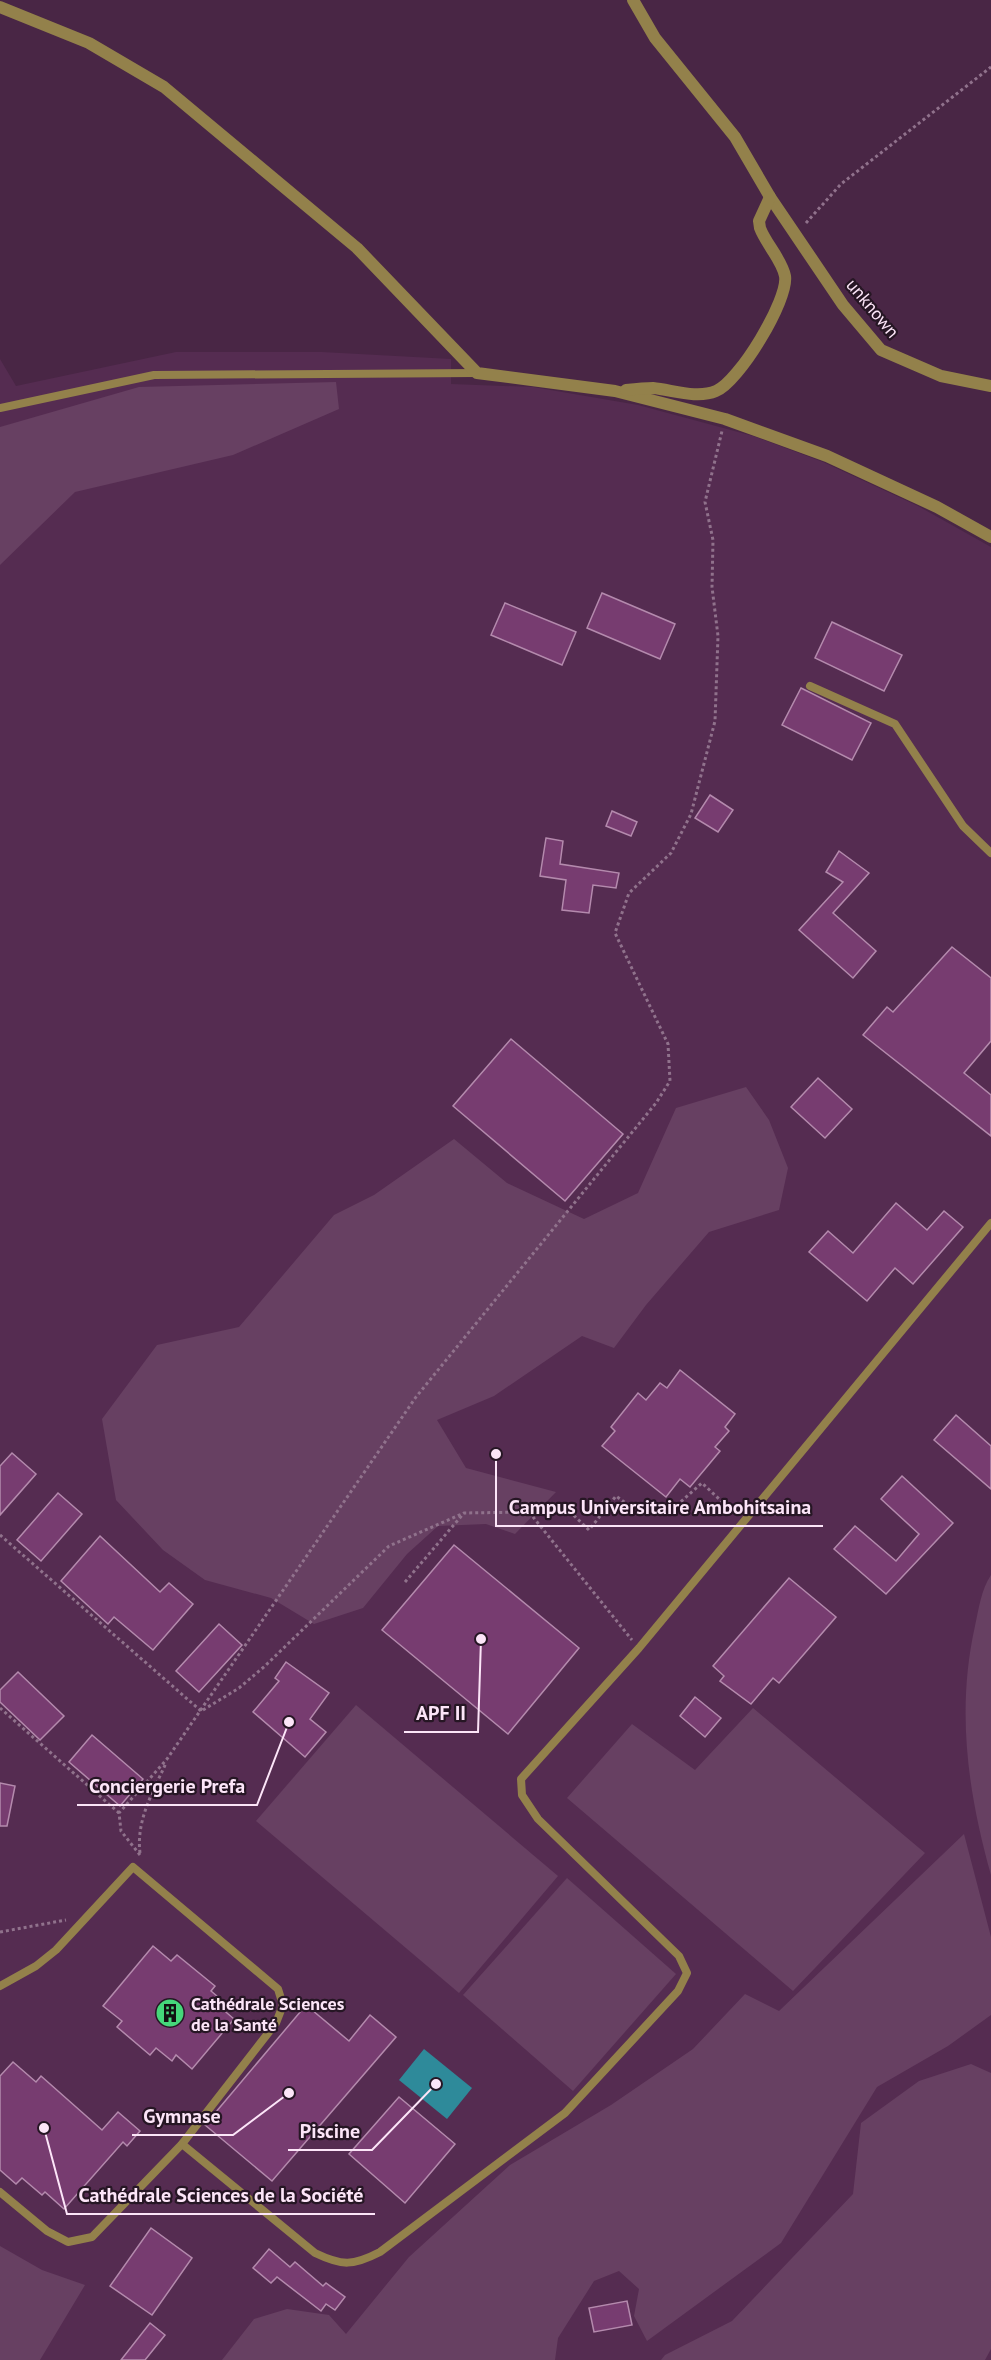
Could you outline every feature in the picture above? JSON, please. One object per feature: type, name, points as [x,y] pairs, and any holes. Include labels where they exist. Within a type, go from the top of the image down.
[{"type":"street","name":"unknown","points":[[633,0],[655,38],[735,137],[770,197],[843,305],[880,350],[940,376],[991,386]]},
{"type":"street","points":[[0,7],[89,43],[164,87],[357,248],[477,373],[615,391],[725,419],[827,456],[937,507],[991,537]]},
{"type":"street","points":[[615,391],[651,388],[703,394],[718,391],[741,369],[754,352],[784,288],[782,267],[760,228],[759,221],[770,197]]},
{"type":"lane","points":[[0,408],[154,375],[477,373]]},
{"type":"lane","points":[[810,686],[895,724],[963,826],[991,853]]},
{"type":"lane","points":[[182,2144],[315,2253],[336,2263],[361,2262],[380,2252],[565,2113],[678,1991],[687,1973],[679,1956],[538,1819],[522,1795],[521,1779],[639,1648],[991,1223]]},
{"type":"lane","points":[[0,1986],[36,1966],[56,1950],[133,1867],[278,1989],[283,2005],[276,2024],[182,2144],[92,2237],[68,2242],[47,2231],[0,2192]]},
{"type":"path","points":[[796,233],[841,184],[991,67]]},
{"type":"path","points":[[119,1813],[167,1759],[416,1397],[656,1103],[670,1081],[668,1044],[615,933],[629,893],[671,854],[691,814],[715,721],[718,636],[712,587],[713,540],[705,502],[725,419]]},
{"type":"path","points":[[201,1711],[239,1688],[265,1666],[389,1545],[464,1513],[529,1512],[566,1508],[589,1530],[616,1497],[635,1510],[669,1512],[702,1483],[744,1522]]},
{"type":"path","points":[[529,1512],[639,1648]]},
{"type":"path","points":[[405,1582],[464,1513]]},
{"type":"path","points":[[0,1534],[201,1711]]},
{"type":"path","points":[[0,1708],[119,1813],[121,1831],[140,1855],[138,1834],[140,1823],[167,1759]]},
{"type":"path","points":[[0,1932],[61,1922],[91,1910]]},
{"type":"shaded area","points":[[176,352],[322,352],[451,359],[451,384],[533,387],[638,405],[753,436],[823,462],[918,506],[991,547],[991,2360],[0,2360],[0,359],[16,386]]},
{"type":"shaded area","points":[[336,382],[339,409],[233,455],[75,492],[0,565],[0,427],[139,387]]},
{"type":"shaded area","points":[[746,1087],[769,1120],[788,1168],[779,1210],[709,1232],[646,1305],[614,1348],[582,1336],[494,1396],[437,1420],[466,1468],[556,1492],[515,1534],[486,1524],[438,1526],[407,1554],[363,1608],[314,1624],[271,1598],[205,1580],[163,1550],[116,1500],[102,1419],[157,1345],[239,1327],[334,1215],[374,1195],[454,1139],[507,1183],[584,1219],[638,1193],[676,1108]]},
{"type":"shaded area","points":[[991,1575],[991,1875],[971,1783],[967,1752],[966,1689],[975,1626],[981,1599]]},
{"type":"shaded area","points":[[356,1705],[558,1876],[459,1993],[256,1821]]},
{"type":"shaded area","points":[[753,1708],[925,1853],[793,1991],[567,1798],[632,1724],[695,1770]]},
{"type":"shaded area","points":[[964,1834],[991,1937],[991,2015],[948,2046],[877,2087],[781,2243],[647,2341],[634,2316],[639,2289],[619,2271],[594,2281],[558,2338],[555,2360],[222,2360],[254,2319],[287,2309],[329,2315],[346,2334],[409,2257],[510,2165],[611,2105],[693,2049],[745,1994],[779,2011]]},
{"type":"shaded area","points":[[567,1878],[676,1974],[573,2091],[463,1995]]},
{"type":"shaded area","points":[[971,2064],[991,2073],[991,2349],[985,2360],[661,2360],[665,2355],[732,2321],[853,2194],[861,2123],[919,2081]]},
{"type":"shaded area","points":[[0,2246],[42,2270],[85,2285],[40,2360],[0,2360]]},
{"type":"water","points":[[424,2049],[472,2088],[447,2119],[399,2080]]},
{"type":"building","points":[[602,593],[675,624],[660,659],[587,628]]},
{"type":"building","points":[[505,603],[576,632],[562,665],[491,635]]},
{"type":"building","points":[[832,622],[902,655],[884,691],[815,658]]},
{"type":"building","points":[[801,688],[871,723],[852,760],[782,725]]},
{"type":"building","points":[[710,795],[733,810],[718,832],[695,818]]},
{"type":"building","points":[[612,811],[637,822],[631,836],[606,826]]},
{"type":"building","points":[[546,838],[563,841],[560,864],[619,873],[616,888],[593,885],[589,913],[562,910],[566,880],[540,876]]},
{"type":"building","points":[[839,851],[869,873],[833,913],[876,951],[853,978],[799,930],[843,882],[826,872]]},
{"type":"building","points":[[952,947],[991,978],[991,1041],[964,1073],[991,1095],[991,1136],[863,1035],[887,1007],[893,1012]]},
{"type":"building","points":[[511,1039],[623,1134],[565,1201],[453,1106]]},
{"type":"building","points":[[818,1078],[852,1109],[825,1138],[791,1107]]},
{"type":"building","points":[[896,1203],[927,1230],[944,1211],[963,1227],[913,1284],[895,1268],[867,1301],[809,1252],[828,1231],[853,1253]]},
{"type":"building","points":[[680,1370],[735,1414],[725,1427],[729,1431],[715,1447],[720,1451],[690,1487],[680,1479],[666,1497],[602,1446],[615,1431],[611,1427],[638,1393],[646,1400],[660,1383],[667,1388]]},
{"type":"building","points":[[956,1415],[991,1446],[991,1489],[934,1440]]},
{"type":"building","points":[[12,1453],[36,1474],[0,1515],[0,1466]]},
{"type":"building","points":[[902,1476],[953,1523],[886,1594],[834,1549],[855,1526],[896,1561],[919,1534],[881,1499]]},
{"type":"building","points":[[58,1493],[82,1514],[41,1561],[17,1540]]},
{"type":"building","points":[[100,1536],[160,1592],[169,1583],[193,1604],[153,1650],[114,1617],[108,1624],[61,1581]]},
{"type":"building","points":[[454,1545],[579,1648],[508,1734],[382,1630]]},
{"type":"building","points":[[789,1578],[836,1617],[779,1683],[773,1678],[751,1704],[720,1681],[724,1676],[713,1666]]},
{"type":"building","points":[[219,1624],[242,1645],[199,1692],[176,1671]]},
{"type":"building","points":[[286,1662],[329,1693],[310,1719],[326,1732],[305,1757],[253,1712],[279,1681],[275,1678]]},
{"type":"building","points":[[18,1672],[64,1716],[40,1740],[0,1702],[0,1690]]},
{"type":"building","points":[[695,1697],[721,1718],[705,1737],[680,1716]]},
{"type":"building","points":[[92,1735],[143,1779],[120,1806],[69,1762]]},
{"type":"building","points":[[0,1783],[15,1786],[7,1826],[0,1826]]},
{"type":"building","name":"Cathédrale Sciences de la Santé","points":[[153,1946],[171,1961],[177,1955],[215,1986],[211,1991],[224,2002],[220,2007],[234,2019],[192,2069],[176,2055],[172,2061],[156,2048],[150,2055],[117,2027],[122,2021],[103,2006]]},
{"type":"building","points":[[306,2005],[349,2041],[370,2015],[396,2037],[272,2181],[205,2125]]},
{"type":"building","points":[[13,2062],[36,2082],[41,2076],[102,2130],[118,2112],[140,2131],[127,2146],[123,2142],[64,2209],[45,2192],[42,2195],[22,2178],[16,2184],[0,2170],[0,2076]]},
{"type":"building","points":[[399,2097],[455,2144],[405,2203],[349,2154]]},
{"type":"building","points":[[151,2228],[192,2258],[152,2315],[110,2286]]},
{"type":"building","points":[[269,2249],[290,2267],[295,2262],[323,2286],[326,2283],[345,2297],[335,2310],[326,2304],[321,2311],[277,2277],[271,2283],[253,2268]]},
{"type":"building","points":[[627,2301],[632,2325],[594,2332],[589,2308]]},
{"type":"building","points":[[150,2323],[165,2335],[145,2360],[121,2360]]},
{"type":"place","name":"Campus Universitaire Ambohitsaina","points":[[496,1454]]},
{"type":"place","name":"APF II","points":[[481,1639]]},
{"type":"place","name":"Conciergerie Prefa","points":[[289,1722]]},
{"type":"place","name":"Cathédrale Sciences de la Santé","points":[[170,2013]]},
{"type":"place","name":"Piscine","points":[[436,2084]]},
{"type":"place","name":"Gymnase","points":[[289,2093]]},
{"type":"place","name":"Cathédrale Sciences de la Société","points":[[44,2128]]}]
